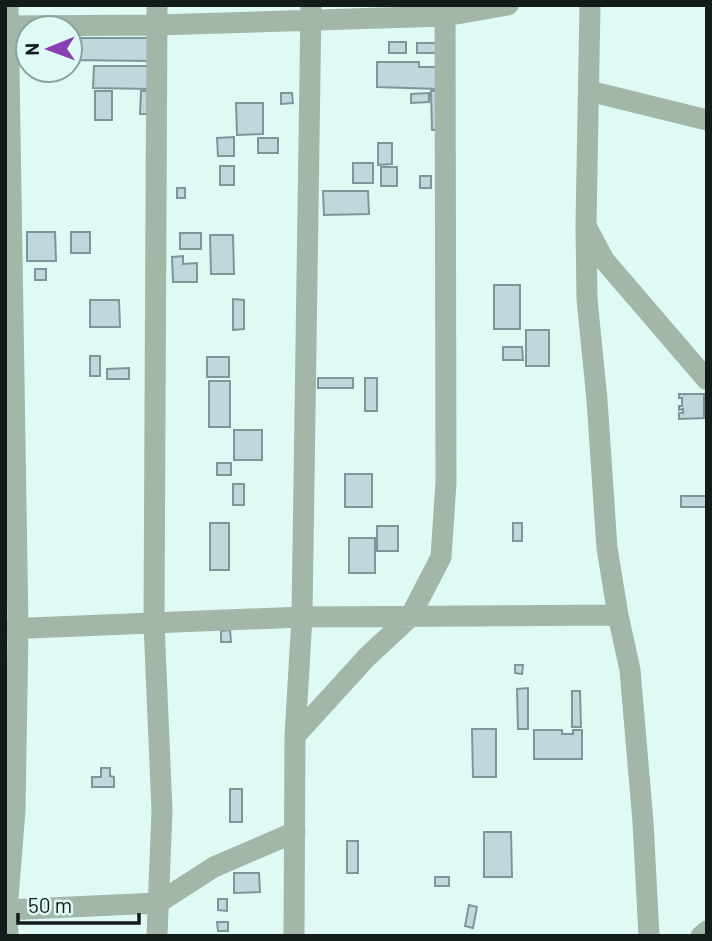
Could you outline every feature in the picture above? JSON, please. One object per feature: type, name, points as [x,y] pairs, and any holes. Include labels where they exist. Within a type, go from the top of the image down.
[{"type":"street","points":[[8,936],[6,910],[15,811],[7,19],[445,10],[508,5]]},
{"type":"street","points":[[590,5],[587,299],[607,548],[618,615],[631,670],[649,936]]},
{"type":"street","points":[[295,736],[367,657],[410,617],[441,557],[446,406],[445,10]]},
{"type":"street","points":[[294,936],[295,736],[302,617],[311,12]]},
{"type":"street","points":[[157,15],[154,623],[162,811],[157,936]]},
{"type":"street","points":[[589,91],[707,120]]},
{"type":"street","points":[[586,225],[604,260],[707,380]]},
{"type":"street","points":[[12,629],[302,617],[618,615]]},
{"type":"street","points":[[6,910],[158,903],[214,867],[295,832]]},
{"type":"street","points":[[701,936],[707,931]]},
{"type":"building","points":[[84,38],[152,38],[151,61],[84,60]]},
{"type":"building","points":[[389,42],[406,42],[406,53],[389,53]]},
{"type":"building","points":[[417,43],[439,43],[439,53],[417,53]]},
{"type":"building","points":[[377,62],[419,62],[419,67],[437,67],[438,89],[377,87]]},
{"type":"building","points":[[94,66],[151,66],[151,89],[93,88]]},
{"type":"building","points":[[95,91],[112,91],[112,120],[95,120]]},
{"type":"building","points":[[141,91],[150,91],[149,114],[140,114]]},
{"type":"building","points":[[431,91],[441,91],[441,130],[432,130]]},
{"type":"building","points":[[281,93],[292,93],[293,103],[281,104]]},
{"type":"building","points":[[429,93],[429,102],[411,103],[411,94]]},
{"type":"building","points":[[236,103],[263,103],[263,134],[237,135]]},
{"type":"building","points":[[234,137],[234,156],[218,156],[217,138]]},
{"type":"building","points":[[258,138],[278,138],[278,153],[258,153]]},
{"type":"building","points":[[378,143],[392,143],[392,164],[378,165]]},
{"type":"building","points":[[353,163],[373,163],[373,183],[353,183]]},
{"type":"building","points":[[220,166],[234,166],[234,185],[220,185]]},
{"type":"building","points":[[381,167],[397,167],[397,186],[381,186]]},
{"type":"building","points":[[420,176],[431,176],[431,188],[420,188]]},
{"type":"building","points":[[177,188],[185,188],[185,198],[177,198]]},
{"type":"building","points":[[323,191],[368,191],[369,214],[324,215]]},
{"type":"building","points":[[27,232],[55,232],[56,261],[27,261]]},
{"type":"building","points":[[71,232],[90,232],[90,253],[71,253]]},
{"type":"building","points":[[180,233],[201,233],[201,249],[180,249]]},
{"type":"building","points":[[210,235],[233,235],[234,274],[211,274]]},
{"type":"building","points":[[183,256],[183,264],[197,263],[197,282],[173,282],[172,257]]},
{"type":"building","points":[[35,269],[46,269],[46,280],[35,280]]},
{"type":"building","points":[[494,285],[520,285],[520,329],[494,329]]},
{"type":"building","points":[[233,299],[244,300],[244,329],[233,330]]},
{"type":"building","points":[[90,300],[119,300],[120,327],[90,327]]},
{"type":"building","points":[[526,330],[549,330],[549,366],[526,366]]},
{"type":"building","points":[[503,347],[522,347],[523,360],[503,360]]},
{"type":"building","points":[[90,356],[100,356],[100,376],[90,376]]},
{"type":"building","points":[[207,357],[229,357],[229,377],[207,377]]},
{"type":"building","points":[[129,368],[129,379],[107,379],[107,369]]},
{"type":"building","points":[[318,378],[353,378],[353,388],[318,388]]},
{"type":"building","points":[[365,378],[377,378],[377,411],[365,411]]},
{"type":"building","points":[[209,381],[230,381],[230,427],[209,427]]},
{"type":"building","points":[[679,394],[704,394],[704,418],[679,419],[679,413],[683,413],[683,409],[679,410],[682,398],[679,398]]},
{"type":"building","points":[[234,430],[262,430],[262,460],[234,460]]},
{"type":"building","points":[[217,463],[231,463],[231,475],[217,475]]},
{"type":"building","points":[[345,474],[372,474],[372,507],[345,507]]},
{"type":"building","points":[[233,484],[244,484],[244,505],[233,505]]},
{"type":"building","points":[[681,496],[707,496],[707,507],[681,507]]},
{"type":"building","points":[[210,523],[229,523],[229,570],[210,570]]},
{"type":"building","points":[[513,523],[522,523],[522,541],[513,541]]},
{"type":"building","points":[[377,526],[398,526],[398,551],[377,551]]},
{"type":"building","points":[[349,538],[375,538],[375,573],[349,573]]},
{"type":"building","points":[[230,630],[231,642],[221,642],[221,631]]},
{"type":"building","points":[[515,665],[523,665],[522,674],[515,673]]},
{"type":"building","points":[[528,688],[528,729],[518,729],[517,689]]},
{"type":"building","points":[[572,691],[580,691],[581,727],[572,727]]},
{"type":"building","points":[[472,729],[496,729],[496,777],[473,777]]},
{"type":"building","points":[[534,730],[562,730],[562,734],[573,734],[573,730],[582,730],[582,759],[534,759]]},
{"type":"building","points":[[101,768],[110,768],[114,787],[92,787],[92,777],[101,777]]},
{"type":"building","points":[[230,789],[242,789],[242,822],[230,822]]},
{"type":"building","points":[[484,832],[511,832],[512,877],[484,877]]},
{"type":"building","points":[[347,841],[358,841],[358,873],[347,873]]},
{"type":"building","points":[[234,873],[259,873],[260,892],[234,893]]},
{"type":"building","points":[[435,877],[449,877],[449,886],[435,886]]},
{"type":"building","points":[[218,899],[227,899],[227,911],[218,910]]},
{"type":"building","points":[[469,905],[477,907],[473,928],[465,926]]},
{"type":"building","points":[[217,922],[228,922],[228,931],[218,931]]}]
